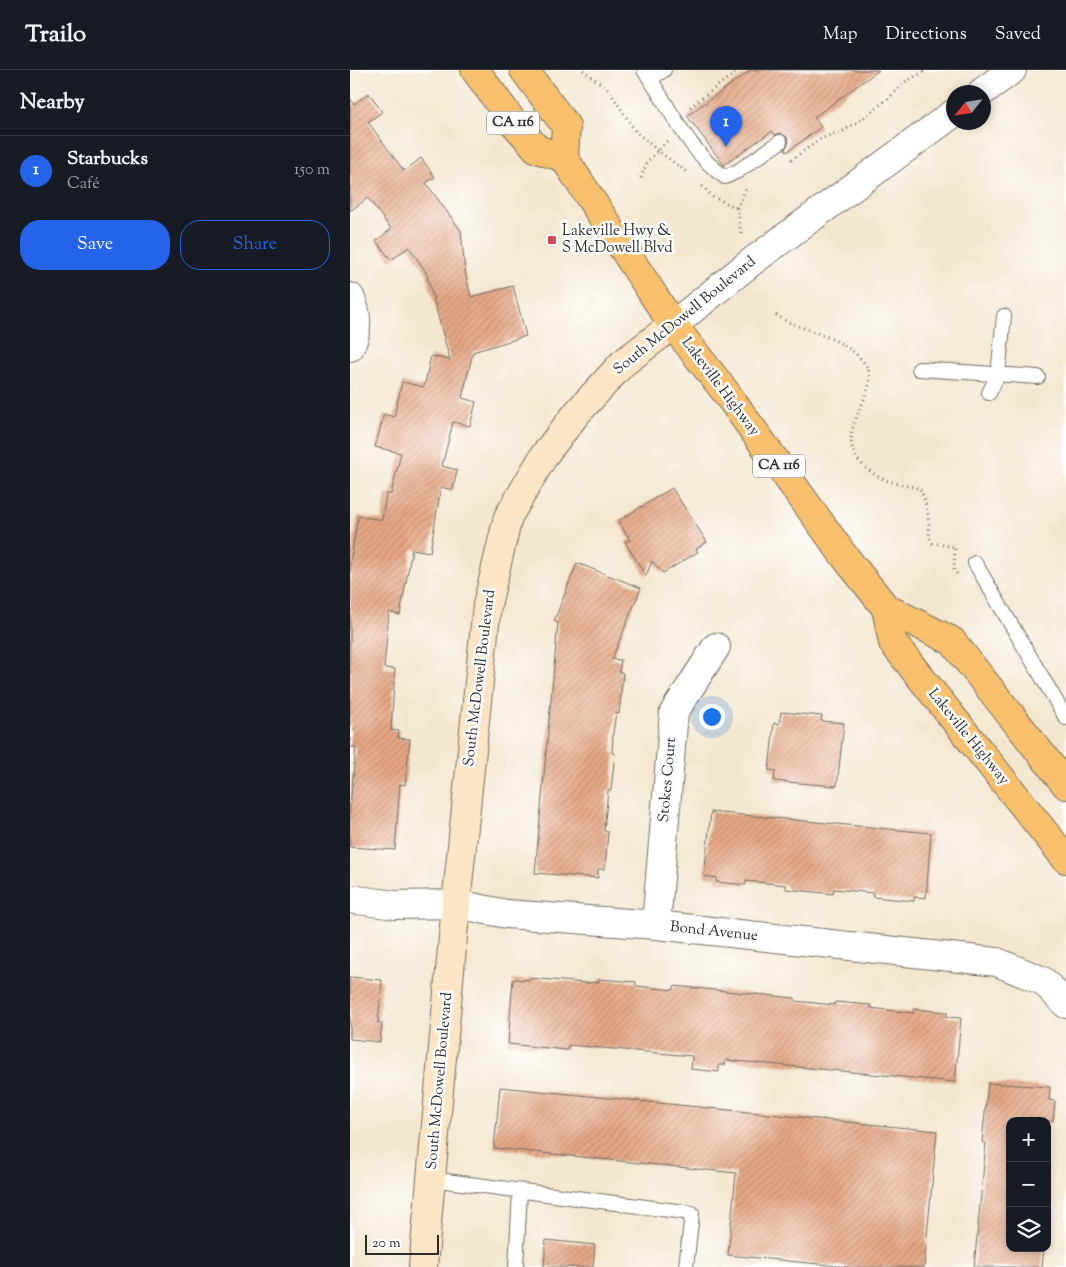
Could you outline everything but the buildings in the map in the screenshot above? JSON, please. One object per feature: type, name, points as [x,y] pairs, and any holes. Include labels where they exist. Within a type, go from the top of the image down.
[{"type":"main road","name":"CA 116","points":[[475,70],[512,122],[537,149],[564,158],[566,126],[524,70]]},
{"type":"main road","name":"Lakeville Highway","points":[[564,158],[673,325],[724,390],[845,557],[886,608],[952,641],[1066,785]]},
{"type":"main road","name":"South McDowell Boulevard","points":[[423,1267],[456,904],[487,605],[508,516],[545,454],[578,413],[623,363],[673,325]]},
{"type":"main road","name":"Lakeville Highway","points":[[886,608],[893,643],[1066,859]]},
{"type":"street","points":[[991,85],[1012,70]]},
{"type":"street","name":"South McDowell Boulevard","points":[[673,325],[750,263],[946,119]]},
{"type":"street","points":[[350,298],[357,312],[354,340],[350,347]]},
{"type":"street","name":"Stokes Court","points":[[656,925],[674,712],[716,647]]},
{"type":"street","name":"Bond Avenue","points":[[350,899],[395,905],[456,904],[507,914],[656,925],[997,962],[1043,981],[1066,1004]]},
{"type":"lane","points":[[664,70],[647,74],[695,149],[712,168],[724,177],[738,171],[780,142]]},
{"type":"lane","points":[[989,393],[998,375],[1004,316]]},
{"type":"lane","points":[[919,369],[1038,377]]},
{"type":"lane","points":[[976,563],[1066,718]]},
{"type":"lane","points":[[431,1179],[692,1213],[686,1267]]},
{"type":"lane","points":[[516,1267],[520,1191]]},
{"type":"path","points":[[584,70],[608,89],[636,132],[692,177]]},
{"type":"path","points":[[684,112],[739,70]]},
{"type":"path","points":[[785,165],[822,138],[843,131],[862,119],[889,98],[904,82],[927,70]]},
{"type":"path","points":[[641,178],[647,162],[673,135]]},
{"type":"path","points":[[699,184],[713,197],[737,208]]},
{"type":"path","points":[[741,233],[737,208],[747,187]]},
{"type":"path","points":[[776,315],[790,324],[824,335],[844,346],[865,364],[870,376],[870,385],[852,424],[850,440],[859,460],[870,471],[885,480],[920,489],[930,526],[929,537],[934,543],[955,547],[954,570],[959,577]]},
{"type":"place","name":"Starbucks","points":[[726,147]]},
{"type":"place","name":"Lakeville Hwy & S McDowell Blvd","points":[[552,240]]}]
